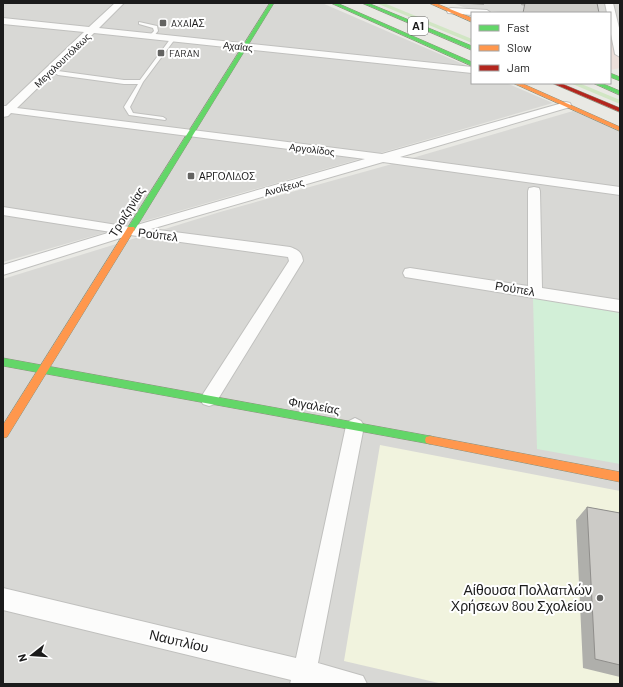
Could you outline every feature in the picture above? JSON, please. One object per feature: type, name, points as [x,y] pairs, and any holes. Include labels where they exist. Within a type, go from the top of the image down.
[{"type":"main road","name":"Τροιζηνίας","points":[[3,434],[272,3]]},
{"type":"main road","points":[[333,3],[471,64]]},
{"type":"main road","name":"Α1","points":[[364,3],[471,48]]},
{"type":"main road","points":[[430,3],[441,5],[450,11],[471,20]]},
{"type":"main road","points":[[518,84],[620,129]]},
{"type":"main road","points":[[557,84],[620,110]]},
{"type":"main road","points":[[598,84],[620,93]]},
{"type":"main road","name":"Φιγαλείας","points":[[3,362],[355,426],[620,477]]},
{"type":"street","name":"Μεγαλουπόλεως","points":[[5,111],[120,3]]},
{"type":"street","points":[[450,11],[471,12]]},
{"type":"street","points":[[611,12],[620,54]]},
{"type":"street","name":"Αχαΐας","points":[[3,21],[471,70]]},
{"type":"street","name":"Ανοίξεως","points":[[3,270],[130,231],[566,105]]},
{"type":"street","name":"Αργολίδος","points":[[5,111],[191,133],[620,191]]},
{"type":"street","points":[[534,191],[535,292]]},
{"type":"street","name":"Ρούπελ","points":[[3,211],[130,231],[290,252],[295,255],[296,262],[209,399]]},
{"type":"street","name":"Ρούπελ","points":[[410,274],[620,306]]},
{"type":"street","points":[[303,678],[355,426]]},
{"type":"street","name":"Ναυπλίου","points":[[3,599],[303,678],[355,684]]},
{"type":"lane","points":[[141,23],[155,27],[156,31],[151,36]]},
{"type":"lane","points":[[163,119],[131,114],[128,107],[141,82],[173,39]]},
{"type":"lane","points":[[58,73],[124,82],[141,82]]},
{"type":"shaded area","points":[[3,3],[322,3],[471,68],[471,84],[508,84],[553,103],[3,262]]},
{"type":"shaded area","points":[[452,3],[620,3],[620,23],[611,22],[611,12],[500,12],[469,9]]},
{"type":"shaded area","points":[[611,26],[620,27],[620,68],[611,70]]},
{"type":"shaded area","points":[[573,111],[620,131],[620,684],[3,684],[3,279],[220,212]]},
{"type":"shaded area","points":[[533,298],[620,313],[620,464],[537,449]]},
{"type":"shaded area","points":[[380,445],[620,491],[620,684],[443,684],[344,661]]},
{"type":"green space","points":[[376,3],[384,3],[471,39],[471,43]]},
{"type":"green space","points":[[572,84],[581,84],[620,100],[620,104]]},
{"type":"building","points":[[525,3],[597,3],[599,12],[523,12]]},
{"type":"building","name":"Αίθουσα Πολλαπλών Χρήσεων 8ου Σχολείου","points":[[587,507],[620,513],[620,665],[595,659]]},
{"type":"traffic: fast","points":[[131,229],[272,3]]},
{"type":"traffic: fast","points":[[333,3],[471,64]]},
{"type":"traffic: fast","points":[[364,3],[471,48]]},
{"type":"traffic: fast","points":[[611,75],[620,79]]},
{"type":"traffic: fast","points":[[598,84],[620,93]]},
{"type":"traffic: fast","points":[[3,362],[430,440]]},
{"type":"traffic: slow","points":[[431,3],[471,20]]},
{"type":"traffic: slow","points":[[518,84],[620,129]]},
{"type":"traffic: slow","points":[[3,434],[131,229]]},
{"type":"traffic: slow","points":[[430,440],[620,477]]},
{"type":"traffic: jam","points":[[557,84],[620,110]]},
{"type":"place","name":"AXAΙΑΣ","points":[[163,23]]},
{"type":"place","name":"FARAN","points":[[161,53]]},
{"type":"place","name":"ΑΡΓΟΛΙΔΟΣ","points":[[191,176]]},
{"type":"place","name":"Αίθουσα Πολλαπλών Χρήσεων 8ου Σχολείου","points":[[600,598]]}]
